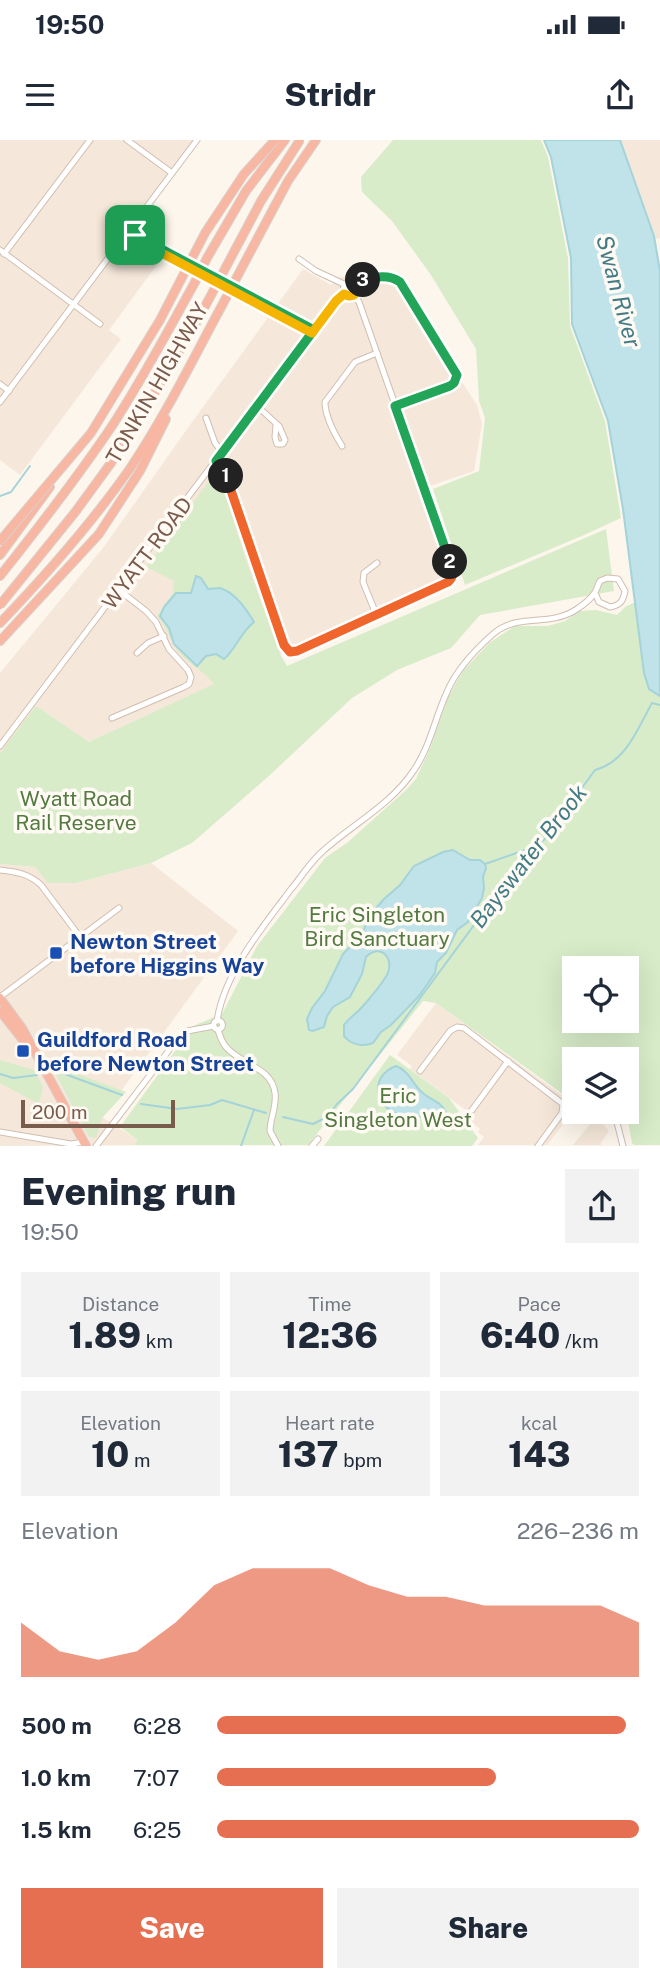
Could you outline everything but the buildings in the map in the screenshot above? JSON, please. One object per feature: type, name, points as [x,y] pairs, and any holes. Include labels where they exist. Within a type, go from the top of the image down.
[{"type":"highway","points":[[0,541],[91,433],[160,320],[205,233],[244,174],[275,140]]},
{"type":"highway","name":"TONKIN HIGHWAY","points":[[0,576],[84,467],[113,424],[153,359],[246,191],[285,140]]},
{"type":"highway","name":"TONKIN HIGHWAY","points":[[0,605],[76,511],[119,452],[192,331],[261,201],[300,140]]},
{"type":"highway","name":"TONKIN HIGHWAY","points":[[0,623],[76,541],[130,468],[183,381],[288,181],[316,140]]},
{"type":"highway","points":[[0,641],[90,546],[111,517],[160,434],[183,381]]},
{"type":"highway","points":[[0,555],[78,448]]},
{"type":"highway","points":[[0,997],[22,1028],[85,1144]]},
{"type":"highway","points":[[0,1012],[38,1060]]},
{"type":"street","points":[[90,140],[2,252],[100,324]]},
{"type":"street","points":[[127,140],[172,173]]},
{"type":"street","points":[[0,402],[197,140]]},
{"type":"street","points":[[127,232],[313,332]]},
{"type":"street","points":[[299,259],[316,271],[346,285],[351,283],[355,286]]},
{"type":"street","points":[[355,286],[363,280],[385,276],[400,282],[455,370],[455,379],[450,386],[395,406]]},
{"type":"street","points":[[346,285],[344,294],[354,295]]},
{"type":"street","points":[[354,295],[355,286]]},
{"type":"street","name":"WYATT ROAD","points":[[0,746],[336,301],[344,294]]},
{"type":"street","points":[[216,461],[226,475],[284,645],[290,652],[453,578],[377,353],[354,295]]},
{"type":"street","points":[[342,446],[335,434],[325,402],[355,362],[377,353]]},
{"type":"street","points":[[0,384],[9,391]]},
{"type":"street","points":[[257,407],[276,425]]},
{"type":"street","points":[[206,418],[215,443],[223,453]]},
{"type":"street","points":[[376,614],[363,582],[365,573],[377,563]]},
{"type":"street","points":[[278,1146],[270,1131],[276,1097],[272,1083],[264,1073],[229,1051],[223,1044],[216,1025],[225,994],[248,949],[321,852],[392,796],[414,771],[430,739],[447,690],[460,668],[495,632],[515,621],[545,621],[567,616],[587,601],[595,593],[600,581],[607,578],[618,579],[625,591],[623,601],[610,607],[599,602],[595,593]]},
{"type":"street","points":[[112,718],[189,684],[191,677],[169,649],[164,636],[146,611],[119,590]]},
{"type":"street","points":[[137,653],[148,643],[164,636]]},
{"type":"street","points":[[0,870],[34,878],[80,937]]},
{"type":"street","points":[[0,997],[119,908]]},
{"type":"street","points":[[96,1146],[176,1041],[187,1031],[216,1025]]},
{"type":"street","points":[[420,1071],[450,1031],[457,1027],[464,1028],[561,1102],[564,1107],[562,1113],[538,1146]]},
{"type":"street","points":[[471,1110],[508,1062]]},
{"type":"street","points":[[617,1124],[623,1146]]},
{"type":"street","points":[[0,1132],[85,1144]]},
{"type":"street","points":[[313,1146],[318,1139]]},
{"type":"shaded area","points":[[0,140],[199,140],[127,235],[164,255],[109,330],[121,339],[20,475],[0,460]]},
{"type":"shaded area","points":[[620,140],[660,140],[660,238],[656,239]]},
{"type":"shaded area","points":[[303,269],[331,285],[339,277],[391,274],[477,405],[482,424],[474,471],[421,489],[450,576],[89,742],[0,753],[0,673],[103,548]]},
{"type":"shaded area","points":[[151,863],[238,931],[102,1117],[138,1140],[134,1145],[0,1146],[0,864],[35,867],[76,883]]},
{"type":"shaded area","points":[[436,1003],[562,1095],[563,1124],[549,1145],[478,1145],[484,1137],[478,1132],[480,1129],[464,1116],[467,1111],[410,1069],[412,1066],[397,1055]]},
{"type":"shaded area","points":[[590,1124],[602,1124],[609,1131],[601,1145],[573,1145]]},
{"type":"green space","points":[[393,140],[541,140],[548,157],[568,258],[570,326],[605,421],[621,518],[465,585],[433,489],[479,471],[485,418],[479,401],[476,349],[431,275],[392,221],[362,192],[361,177]]},
{"type":"green space","name":"Wyatt Road Rail Reserve","points":[[212,477],[220,478],[247,563],[280,654],[287,666],[606,529],[614,591],[480,615],[451,648],[397,670],[352,698],[192,843],[151,863],[76,883],[48,883],[35,867],[0,864],[0,753],[36,706],[89,742],[214,684],[177,650],[157,616],[173,593],[174,581],[146,567]]},
{"type":"green space","name":"Eric Singleton Bird Sanctuary","points":[[635,602],[644,673],[649,689],[660,696],[660,1145],[632,1143],[628,1124],[639,1124],[639,1047],[562,1047],[562,1093],[436,1003],[423,1001],[308,1145],[134,1145],[138,1140],[120,1127],[193,1026],[222,1014],[257,946],[325,858],[348,842],[416,779],[448,697],[463,671],[489,643],[515,626],[548,626],[565,621],[580,611],[596,610],[617,615]]},
{"type":"green space","name":"Eric Singleton West","points":[[390,1055],[449,1098],[478,1138],[472,1146],[324,1146]]},
{"type":"green space","points":[[0,1060],[34,1070],[43,1087],[39,1104],[0,1083]]},
{"type":"green space","points":[[62,1068],[126,1092],[102,1118],[96,1138],[89,1137],[55,1073]]},
{"type":"water","name":"Swan River","points":[[544,140],[620,140],[654,236],[660,271],[660,696],[649,689],[644,673],[623,509],[608,421],[572,324],[571,258],[551,157]]},
{"type":"water","points":[[196,576],[201,578],[208,589],[220,588],[230,593],[254,622],[224,659],[216,654],[206,656],[197,666],[174,644],[169,628],[160,616],[176,593],[191,593]]},
{"type":"water","points":[[453,850],[470,860],[480,860],[485,864],[482,898],[468,922],[457,930],[446,953],[437,962],[435,973],[419,996],[373,1043],[357,1044],[344,1036],[344,1025],[361,1009],[387,975],[388,958],[377,951],[366,957],[362,974],[350,997],[333,1007],[324,1027],[309,1030],[307,1019],[312,1008],[325,991],[343,954],[362,934],[370,915],[400,885],[414,866]]},
{"type":"water","points":[[396,1066],[405,1071],[420,1091],[442,1106],[446,1112],[445,1116],[404,1115],[387,1108],[379,1095],[379,1082],[388,1070]]},
{"type":"waterway","points":[[0,496],[11,492],[30,466]]},
{"type":"waterway","name":"Bayswater Brook","points":[[283,1117],[313,1124],[327,1117],[353,1089],[531,848],[544,840],[595,770],[606,766],[623,752],[652,703],[660,705]]},
{"type":"waterway","points":[[485,864],[531,848]]},
{"type":"waterway","name":"Bayswater Brook","points":[[52,1068],[57,1066],[62,1073],[122,1095]]},
{"type":"waterway","name":"Bayswater Brook","points":[[0,1074],[13,1078],[37,1075]]},
{"type":"waterway","name":"Bayswater Brook","points":[[141,1104],[177,1109],[210,1105],[222,1100],[266,1113]]},
{"type":"waterway","points":[[241,1146],[254,1110]]},
{"type":"place","name":"Newton Street before Higgins Way","points":[[56,953]]},
{"type":"place","name":"Guildford Road before Newton Street","points":[[23,1051]]},
{"type":"route","points":[[135,235],[129,230],[126,234],[132,238],[309,331],[312,333],[336,301],[344,294],[354,295],[355,286],[363,280],[385,276],[400,282],[457,375],[450,386],[395,406],[452,567],[453,578],[290,652],[284,645],[226,475],[216,461],[257,407],[314,330],[135,235]]}]
